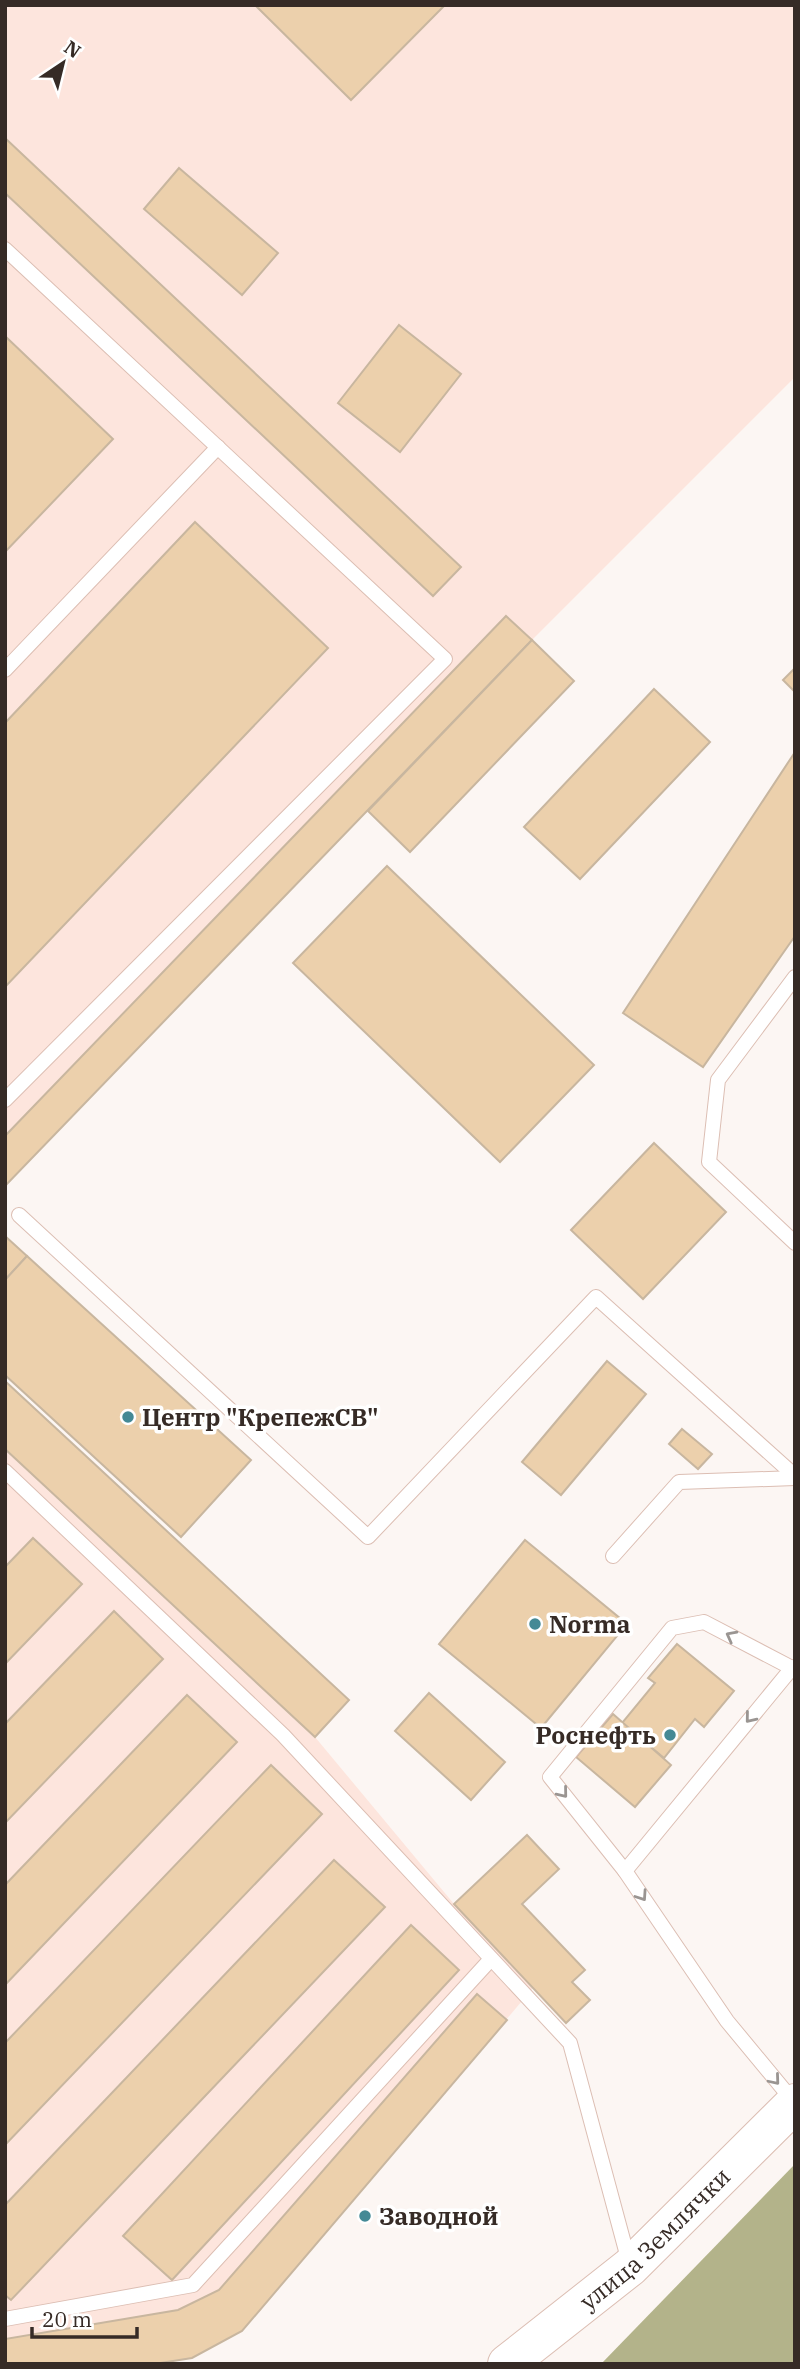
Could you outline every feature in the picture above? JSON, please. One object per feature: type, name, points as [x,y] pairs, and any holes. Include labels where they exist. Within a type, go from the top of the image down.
[{"type":"street","name":"улица Землячки","points":[[508,2364],[630,2267],[795,2103]]},
{"type":"lane","points":[[5,249],[445,659],[5,1100]]},
{"type":"lane","points":[[5,670],[218,447]]},
{"type":"lane","points":[[795,977],[718,1080],[709,1162],[795,1243]]},
{"type":"lane","points":[[19,1215],[368,1537],[596,1297],[795,1477]]},
{"type":"lane","points":[[5,1471],[283,1735],[570,2043],[630,2267]]},
{"type":"lane","points":[[613,1556],[679,1482],[795,1477]]},
{"type":"lane","points":[[625,1871],[793,1668],[705,1622],[672,1628],[550,1777],[625,1871],[727,2021],[795,2103]]},
{"type":"lane","points":[[5,2319],[193,2285],[491,1959]]},
{"type":"shaded area","points":[[5,5],[795,5],[795,377],[532,640],[5,1186]]},
{"type":"shaded area","points":[[5,1381],[349,1700],[315,1737],[454,1904],[533,1988],[242,2331],[192,2358],[153,2364],[5,2364]]},
{"type":"green space","points":[[795,2164],[795,2364],[601,2364]]},
{"type":"building","points":[[255,5],[445,5],[351,100]]},
{"type":"building","points":[[5,138],[461,567],[433,596],[5,193]]},
{"type":"building","points":[[179,168],[278,253],[242,295],[144,209]]},
{"type":"building","points":[[399,325],[461,374],[400,452],[338,403]]},
{"type":"building","points":[[5,336],[113,439],[5,552]]},
{"type":"building","points":[[195,522],[328,648],[5,987],[5,723]]},
{"type":"building","points":[[506,616],[532,640],[5,1186],[5,1136]]},
{"type":"building","points":[[532,640],[574,681],[410,852],[368,811]]},
{"type":"building","points":[[795,668],[795,692],[783,680]]},
{"type":"building","points":[[654,689],[710,742],[580,879],[524,827]]},
{"type":"building","points":[[795,752],[795,936],[703,1067],[623,1013]]},
{"type":"building","points":[[387,866],[594,1065],[500,1162],[293,963]]},
{"type":"building","points":[[654,1143],[726,1212],[643,1299],[571,1230]]},
{"type":"building","points":[[5,1236],[27,1256],[5,1280]]},
{"type":"building","name":"Центр \"КрепежСВ\"","points":[[27,1256],[251,1460],[181,1537],[5,1375],[5,1280]]},
{"type":"building","points":[[607,1361],[646,1394],[561,1495],[522,1462]]},
{"type":"building","points":[[5,1381],[349,1700],[315,1737],[5,1449]]},
{"type":"building","points":[[682,1429],[712,1454],[698,1469],[669,1444]]},
{"type":"building","points":[[33,1538],[82,1584],[5,1664],[5,1567]]},
{"type":"building","points":[[525,1540],[627,1624],[541,1728],[439,1644]]},
{"type":"building","points":[[114,1611],[163,1659],[5,1823],[5,1724]]},
{"type":"building","points":[[677,1644],[734,1691],[704,1727],[695,1719],[664,1758],[622,1723],[655,1683],[648,1678]]},
{"type":"building","points":[[429,1693],[505,1762],[471,1800],[395,1731]]},
{"type":"building","points":[[187,1695],[237,1742],[5,1985],[5,1885]]},
{"type":"building","points":[[613,1714],[671,1765],[635,1807],[576,1757]]},
{"type":"building","points":[[271,1765],[322,1814],[5,2145],[5,2043]]},
{"type":"building","points":[[527,1835],[559,1869],[522,1904],[585,1970],[572,1982],[590,2000],[566,2023],[454,1904]]},
{"type":"building","points":[[334,1860],[385,1907],[11,2300],[5,2295],[5,2205]]},
{"type":"building","points":[[411,1925],[459,1970],[172,2280],[123,2236]]},
{"type":"building","points":[[477,1994],[507,2020],[242,2331],[192,2358],[154,2364],[5,2364],[5,2339],[178,2310],[219,2290]]},
{"type":"place","name":"Центр \"КрепежСВ\"","points":[[128,1417]]},
{"type":"place","name":"Norma","points":[[535,1624]]},
{"type":"place","name":"Роснефть","points":[[670,1735]]},
{"type":"place","name":"Заводной","points":[[365,2216]]}]
